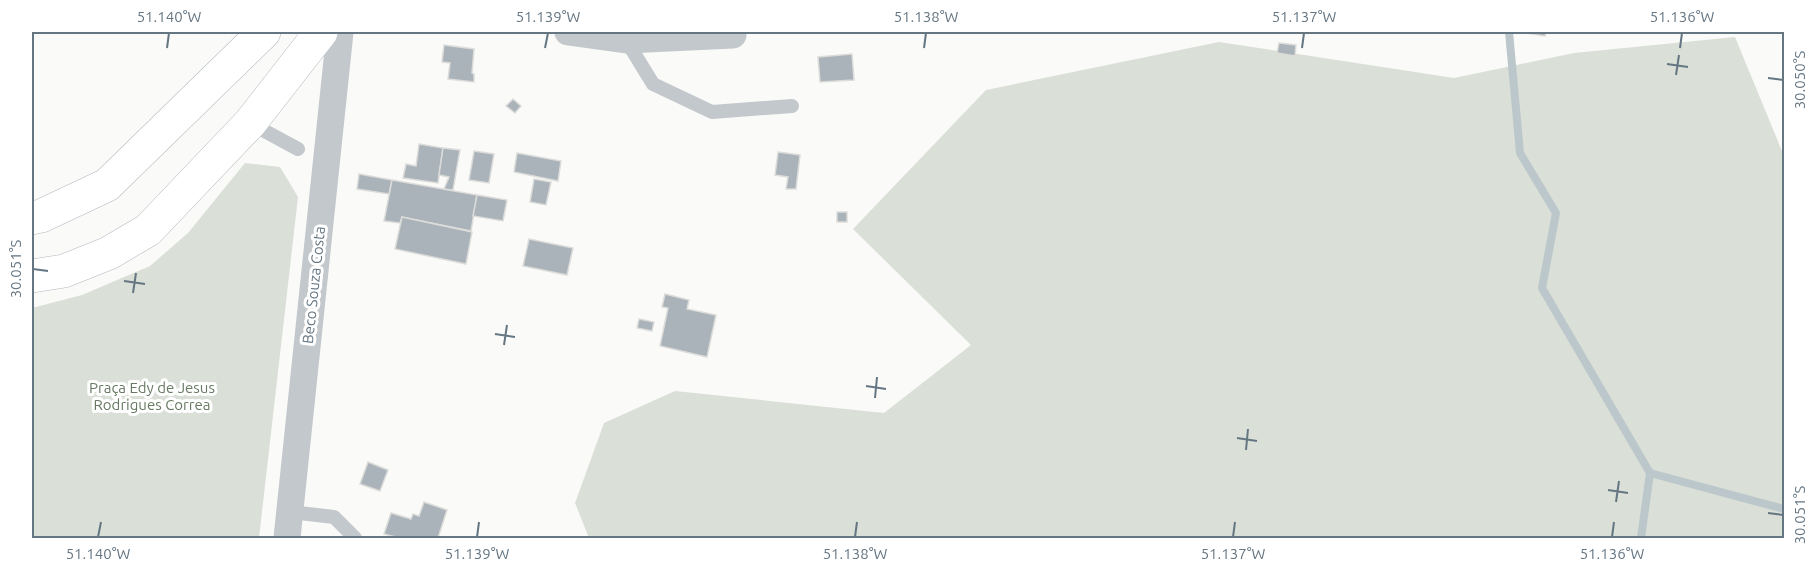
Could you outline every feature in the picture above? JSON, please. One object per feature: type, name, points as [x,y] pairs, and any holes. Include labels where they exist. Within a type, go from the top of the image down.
[{"type":"street","points":[[32,218],[107,185],[264,32]]},
{"type":"street","points":[[32,276],[64,271],[109,253],[148,230],[250,123],[321,32]]},
{"type":"street","name":"Beco Souza Costa","points":[[286,538],[291,512],[340,32]]},
{"type":"street","points":[[568,32],[626,39],[733,35]]},
{"type":"lane","points":[[626,39],[653,84],[712,112],[792,106]]},
{"type":"lane","points":[[250,123],[298,149]]},
{"type":"lane","points":[[291,512],[334,517],[355,538]]},
{"type":"green space","points":[[1735,37],[1784,156],[1784,538],[589,538],[575,503],[604,423],[675,391],[884,413],[971,345],[853,229],[986,90],[1219,42],[1454,78],[1574,53]]},
{"type":"green space","name":"Praça Edy de Jesus Rodrigues Correa","points":[[245,163],[280,167],[298,197],[259,538],[32,538],[32,308],[82,295],[150,266],[188,233]]},
{"type":"building","points":[[1520,32],[1546,32],[1545,36]]},
{"type":"building","points":[[1279,43],[1296,45],[1295,56],[1277,53]]},
{"type":"building","points":[[444,45],[474,49],[472,73],[474,82],[448,79],[450,63],[442,62]]},
{"type":"building","points":[[852,54],[854,80],[820,82],[818,57]]},
{"type":"building","points":[[513,99],[521,106],[515,113],[506,106]]},
{"type":"building","points":[[419,144],[443,148],[438,183],[403,178],[406,164],[416,166]]},
{"type":"building","points":[[443,148],[460,150],[453,190],[444,189],[449,177],[439,175]]},
{"type":"building","points":[[474,151],[494,154],[489,183],[469,180]]},
{"type":"building","points":[[778,152],[800,155],[796,189],[786,189],[788,177],[775,175]]},
{"type":"building","points":[[517,153],[561,161],[558,181],[514,172]]},
{"type":"building","points":[[359,174],[392,180],[389,194],[357,189]]},
{"type":"building","points":[[534,179],[551,182],[546,205],[530,202]]},
{"type":"building","points":[[392,180],[477,195],[471,231],[402,217],[400,223],[384,221]]},
{"type":"building","points":[[477,195],[507,200],[503,221],[473,216]]},
{"type":"building","points":[[837,212],[847,212],[847,222],[837,222]]},
{"type":"building","points":[[402,217],[472,232],[466,264],[395,249]]},
{"type":"building","points":[[529,239],[573,248],[567,275],[523,266]]},
{"type":"building","points":[[665,294],[689,300],[687,309],[716,315],[707,357],[660,346],[668,308],[662,307]]},
{"type":"building","points":[[639,319],[654,322],[652,331],[637,328]]},
{"type":"building","points":[[368,462],[388,470],[380,491],[360,484]]},
{"type":"building","points":[[424,502],[447,510],[438,538],[400,538],[384,534],[391,513],[411,519],[413,514],[419,516]]},
{"type":"waterway","points":[[1509,32],[1520,153],[1556,213],[1542,288],[1650,473],[1641,538]]},
{"type":"waterway","points":[[1650,473],[1784,509]]}]
